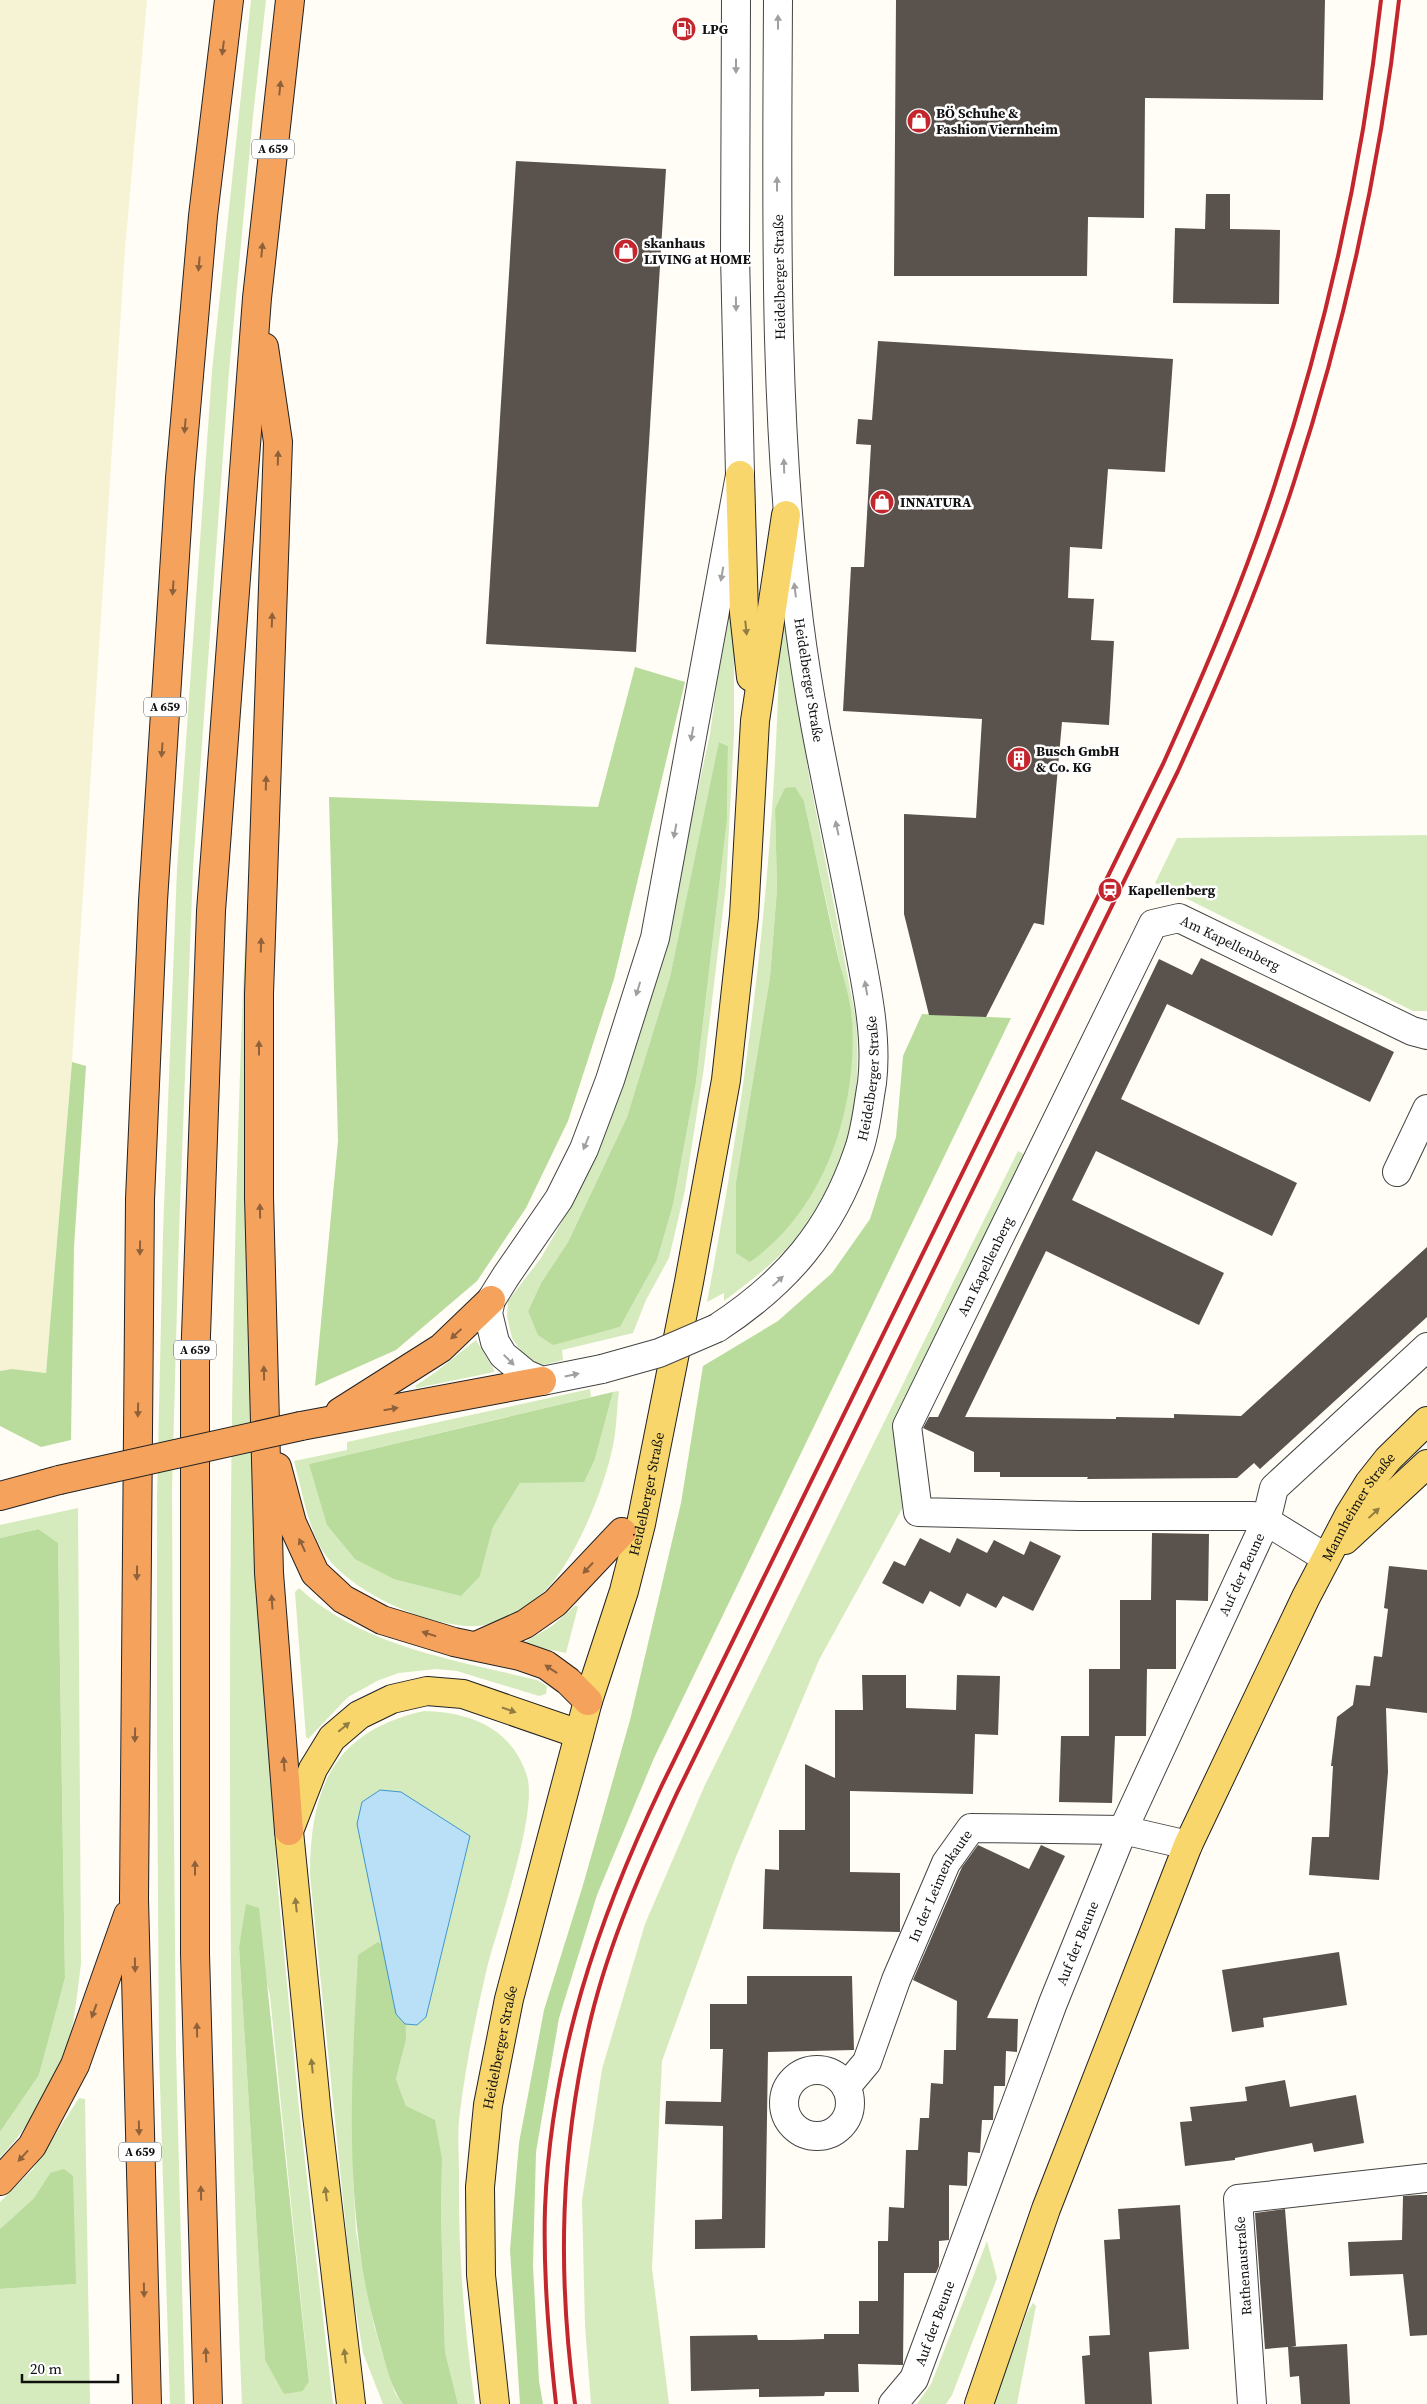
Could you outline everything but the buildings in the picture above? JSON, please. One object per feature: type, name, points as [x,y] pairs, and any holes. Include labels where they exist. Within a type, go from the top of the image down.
[{"type":"highway","name":"A 659","points":[[148,2404],[134,1899],[140,1199],[153,901],[181,468],[203,216],[229,0]]},
{"type":"highway","name":"A 659","points":[[208,2404],[195,1954],[195,1364],[211,911],[257,298],[290,0]]},
{"type":"highway","points":[[257,298],[278,442],[259,994],[259,1197],[270,1573],[289,1830]]},
{"type":"highway","points":[[313,1423],[441,1348],[491,1300]]},
{"type":"highway","points":[[0,1496],[59,1480],[313,1423],[542,1381]]},
{"type":"highway","points":[[265,1422],[292,1523],[315,1573],[342,1599],[382,1620],[454,1642],[520,1656],[546,1665],[568,1681],[588,1701]]},
{"type":"highway","points":[[476,1646],[525,1624],[555,1603],[622,1532]]},
{"type":"highway","points":[[0,2181],[32,2146],[75,2065],[134,1899]]},
{"type":"main road","points":[[740,475],[744,613],[756,721]]},
{"type":"main road","points":[[756,721],[786,515]]},
{"type":"main road","name":"Heidelberger Straße","points":[[495,2404],[481,2275],[480,2187],[488,2105],[509,1998],[588,1701],[624,1591],[641,1524],[689,1282],[726,1080],[744,916],[756,721]]},
{"type":"main road","name":"Heidelberger Straße","points":[[588,1701],[605,1599],[639,1453],[689,1282]]},
{"type":"main road","name":"Mannheimer Straße","points":[[1326,1558],[1368,1484],[1388,1459],[1427,1421]]},
{"type":"main road","name":"Mannheimer Straße","points":[[1326,1558],[1427,1464]]},
{"type":"main road","points":[[979,2404],[1046,2209],[1188,1844],[1326,1558]]},
{"type":"main road","points":[[351,2404],[317,2115],[289,1830],[313,1769],[332,1738],[359,1715],[392,1699],[427,1691],[463,1694],[579,1734]]},
{"type":"street","points":[[542,1381],[516,1367],[499,1348],[490,1327],[488,1313],[491,1300],[559,1199],[584,1148],[610,1080],[654,938],[740,475],[735,255],[736,0]]},
{"type":"street","name":"Heidelberger Straße","points":[[542,1381],[602,1369],[659,1353],[716,1328],[760,1298],[793,1266],[833,1211],[859,1150],[872,1080],[871,1014],[843,860],[818,742],[800,626],[786,515],[777,273],[778,0]]},
{"type":"street","name":"Am Kapellenberg","points":[[1326,1558],[1253,1516],[1079,1516],[918,1512],[907,1426],[1153,924],[1179,918],[1412,1032],[1427,1035]]},
{"type":"street","points":[[1397,1172],[1427,1109]]},
{"type":"street","name":"Auf der Beune","points":[[893,2404],[914,2379],[1046,2021],[1123,1830],[1266,1522],[1274,1488],[1427,1347]]},
{"type":"street","name":"In der Leimenkaute","points":[[846,2087],[867,2062],[896,1980],[946,1863],[971,1828],[1123,1830],[1188,1844]]},
{"type":"street","name":"Rathenaustraße","points":[[1252,2404],[1238,2198],[1427,2178]]},
{"type":"shaded area","points":[[0,0],[147,0],[125,250],[72,1062],[46,1373],[12,1369],[0,1371]]},
{"type":"green space","points":[[251,0],[266,0],[229,372],[193,868],[179,1232],[172,1490],[173,1731],[176,2050],[185,2404],[170,2404],[159,2053],[157,1736],[157,1496],[163,1233],[177,869],[212,371]]},
{"type":"green space","points":[[730,589],[734,589],[734,734],[726,885],[704,1067],[685,1190],[669,1258],[646,1300],[633,1333],[562,1350],[563,1360],[539,1366],[525,1357],[512,1338],[507,1316],[508,1301],[541,1258],[567,1213],[599,1143],[669,923],[710,734]],"holes":[[[720,742],[728,746],[727,820],[696,1082],[673,1205],[657,1260],[620,1327],[553,1344],[528,1311],[541,1283],[568,1242],[627,1117],[670,977]]]},
{"type":"green space","points":[[785,615],[809,776],[856,1019],[856,1096],[848,1141],[844,1152],[826,1192],[803,1229],[762,1272],[724,1301],[724,1293],[707,1302],[736,1132],[758,961],[773,789],[778,703],[780,616]],"holes":[[[794,787],[804,801],[852,1018],[736,1182],[770,977],[777,889],[775,809]]]},
{"type":"green space","points":[[635,667],[685,682],[614,979],[568,1121],[526,1208],[477,1281],[396,1350],[315,1386],[338,1141],[329,797],[598,807]]},
{"type":"green space","points":[[719,742],[728,746],[727,820],[696,1082],[673,1205],[657,1260],[620,1327],[553,1345],[538,1335],[528,1311],[541,1283],[568,1242],[627,1117],[670,977]]},
{"type":"green space","points":[[795,787],[804,801],[849,1001],[852,1019],[852,1053],[849,1087],[842,1121],[831,1154],[817,1185],[798,1214],[776,1240],[750,1262],[736,1253],[736,1182],[770,977],[777,889],[775,809],[785,788]]},
{"type":"green space","points":[[1427,835],[1427,1011],[1413,1011],[1155,883],[1177,838]]},
{"type":"green space","points":[[246,920],[247,1072],[258,1574],[278,1891],[299,2109],[333,2404],[242,2404],[232,2065],[230,1726],[233,1323]],"holes":[[[247,1904],[270,1996],[309,2380],[303,2391],[265,2360],[239,1947]]]},
{"type":"green space","points":[[922,1014],[1011,1018],[654,1758],[597,1895],[559,2018],[536,2152],[533,2265],[539,2381],[543,2404],[520,2404],[510,2250],[519,2143],[544,2010],[583,1885],[630,1720],[681,1503],[703,1366],[778,1321],[832,1273],[870,1219],[896,1137],[903,1056]]},
{"type":"green space","points":[[72,1062],[86,1066],[74,1247],[71,1440],[41,1447],[0,1426],[0,1371],[12,1369],[46,1373]]},
{"type":"green space","points":[[1018,1151],[1027,1156],[896,1426],[903,1507],[819,1660],[735,1859],[662,2061],[652,2268],[669,2404],[591,2404],[585,2326],[582,2200],[602,2069],[645,1924],[704,1787]]},
{"type":"green space","points":[[476,1340],[494,1372],[417,1388],[415,1386],[436,1372]]},
{"type":"green space","points":[[590,1389],[591,1397],[309,1464],[480,1576],[493,1527],[520,1483],[595,1459],[613,1392],[619,1391],[612,1450],[601,1489],[584,1529],[575,1548],[555,1579],[540,1595],[520,1610],[486,1625],[457,1625],[436,1621],[394,1606],[355,1584],[327,1557],[315,1536],[294,1461],[347,1450],[347,1442]]},
{"type":"green space","points":[[613,1392],[595,1459],[584,1482],[520,1483],[493,1527],[480,1576],[461,1596],[394,1579],[355,1559],[327,1525],[309,1464]]},
{"type":"green space","points":[[78,1508],[81,1964],[76,2007],[67,2047],[43,2099],[22,2132],[0,2157],[0,2132],[39,2075],[65,1978],[58,1543],[37,1529],[0,1538],[0,1525]]},
{"type":"green space","points":[[38,1529],[58,1543],[65,1978],[39,2075],[0,2132],[0,1538]]},
{"type":"green space","points":[[299,1588],[324,1608],[381,1638],[443,1658],[537,1680],[547,1686],[546,1694],[539,1696],[457,1671],[436,1669],[399,1673],[379,1680],[348,1697],[308,1739],[306,1737],[295,1592]]},
{"type":"green space","points":[[576,1605],[578,1607],[566,1653],[525,1645],[525,1642],[552,1626]]},
{"type":"green space","points":[[424,1711],[441,1712],[473,1719],[500,1735],[520,1759],[527,1776],[529,1793],[522,1842],[479,2003],[468,2057],[459,2120],[461,2260],[465,2318],[475,2404],[458,2404],[445,2352],[441,2214],[442,2159],[406,2106],[396,2079],[406,2040],[353,2050],[353,2176],[356,2232],[374,2326],[395,2393],[403,2404],[383,2404],[363,2353],[352,2287],[310,1875],[311,1844],[315,1815],[322,1790],[333,1767],[348,1748],[368,1733],[393,1720]]},
{"type":"green space","points":[[246,1904],[259,1908],[309,2381],[303,2391],[284,2394],[265,2360],[239,1947]]},
{"type":"green space","points":[[378,1942],[404,1961],[406,2040],[396,2079],[406,2106],[435,2120],[442,2159],[441,2214],[445,2352],[458,2404],[403,2404],[399,2398],[390,2378],[381,2348],[369,2300],[360,2251],[352,2153],[353,2054],[358,1955]]},
{"type":"green space","points":[[79,2098],[85,2099],[90,2404],[0,2404],[0,2289],[76,2284],[50,2173],[34,2198],[0,2229],[0,2202],[33,2169]]},
{"type":"green space","points":[[64,2169],[73,2176],[76,2284],[0,2289],[0,2229],[34,2198],[50,2173]]},
{"type":"green space","points":[[987,2241],[997,2278],[952,2395],[946,2404],[917,2404],[931,2384]]},
{"type":"green space","points":[[1033,2303],[1036,2306],[1017,2404],[994,2404],[1027,2313]]},
{"type":"water","points":[[380,1790],[401,1792],[470,1836],[426,2017],[417,2025],[405,2024],[396,2014],[357,1824],[362,1802]]},
{"type":"railway","points":[[556,2404],[549,2331],[545,2257],[545,2208],[549,2152],[557,2097],[568,2043],[598,1938],[639,1835],[662,1785],[1163,764],[1224,624],[1276,481],[1327,303],[1341,243],[1364,122],[1381,0]]},
{"type":"railway","points":[[575,2404],[569,2355],[564,2258],[568,2162],[581,2066],[591,2018],[608,1960],[640,1876],[677,1793],[1178,771],[1240,628],[1282,519],[1294,482],[1345,304],[1359,244],[1382,122],[1399,0]]},
{"type":"place","name":"LPG","points":[[684,29]]},
{"type":"place","name":"BÖ Schuhe & Fashion Viernheim","points":[[919,121]]},
{"type":"place","name":"skanhaus LIVING at HOME","points":[[626,251]]},
{"type":"place","name":"INNATURA","points":[[882,502]]},
{"type":"place","name":"Busch GmbH & Co. KG","points":[[1019,759]]},
{"type":"place","name":"Kapellenberg","points":[[1110,890]]}]
